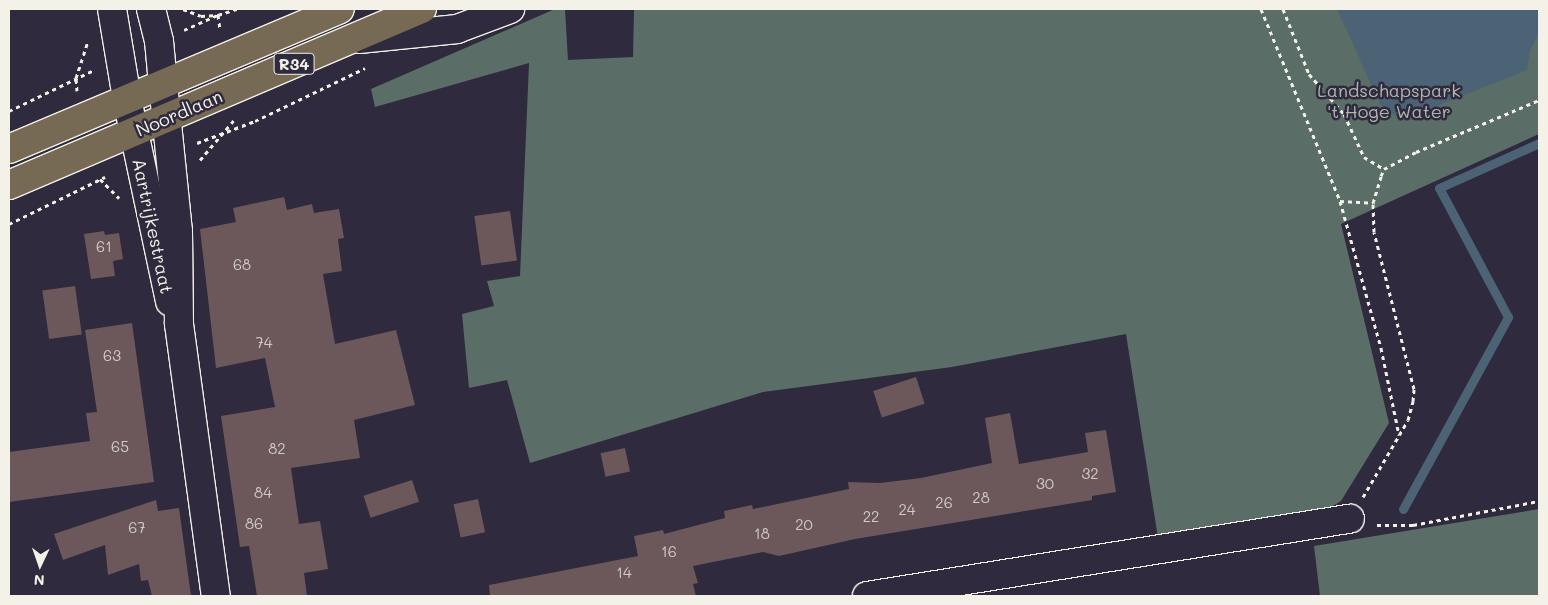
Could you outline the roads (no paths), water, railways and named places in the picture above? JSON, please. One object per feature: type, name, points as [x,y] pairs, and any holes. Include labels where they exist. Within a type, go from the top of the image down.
[{"type":"main road","name":"Noordlaan","points":[[9,149],[340,9]]},
{"type":"main road","name":"Noordlaan","points":[[9,185],[422,9]]},
{"type":"street","name":"Aartrijkestraat","points":[[112,9],[133,132],[162,277],[179,324]]},
{"type":"street","name":"Aartrijkestraat","points":[[151,9],[160,41],[178,231],[179,324],[216,596]]},
{"type":"street","name":"Noordlaan","points":[[350,40],[457,29],[510,9]]},
{"type":"street","points":[[875,596],[1123,554],[1350,519]]},
{"type":"water","points":[[1337,9],[1539,9],[1539,33],[1530,50],[1527,70],[1414,115],[1395,115],[1380,104]]},
{"type":"waterway","points":[[1403,509],[1508,317],[1439,188],[1539,143]]},
{"type":"park label","name":"Landschapspark 't Hoge Water","points":[[1389,101]]}]
